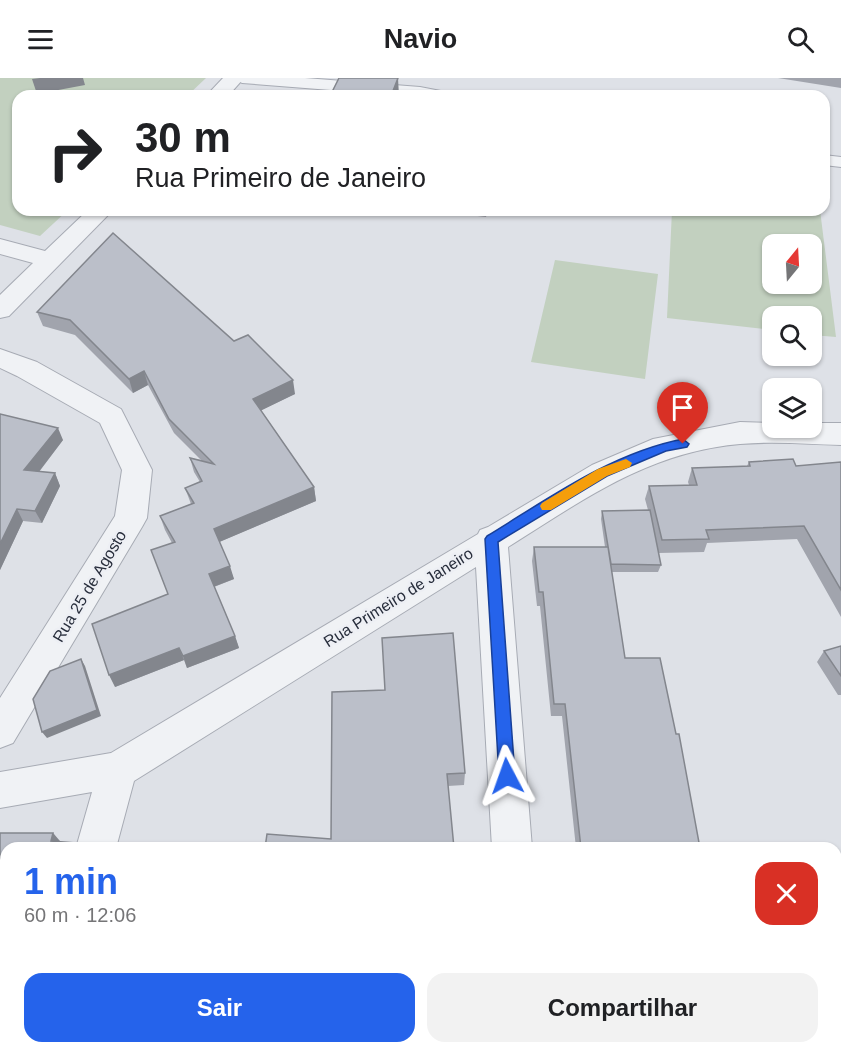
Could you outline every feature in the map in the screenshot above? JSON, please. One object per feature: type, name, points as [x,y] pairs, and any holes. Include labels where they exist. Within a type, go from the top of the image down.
[{"type":"street","points":[[222,90],[234,78]]},
{"type":"street","points":[[0,310],[95,216]]},
{"type":"street","points":[[0,246],[49,260]]},
{"type":"street","name":"Rua 25 de Agosto","points":[[0,358],[27,369],[111,416],[137,470],[131,518],[0,731]]},
{"type":"street","name":"Rua Primeiro de Janeiro","points":[[0,789],[118,770],[491,539],[603,473],[664,447],[740,432],[841,434]]},
{"type":"street","points":[[491,539],[512,842]]},
{"type":"street","points":[[98,842],[118,770]]},
{"type":"lane","points":[[242,78],[395,90]]},
{"type":"green space","points":[[0,78],[206,78],[193,90],[12,90],[12,216],[62,216],[40,236],[0,225]]},
{"type":"green space","points":[[672,216],[821,216],[836,337],[822,336],[822,306],[762,306],[762,329],[667,318]]},
{"type":"green space","points":[[555,260],[658,274],[645,379],[531,362]]},
{"type":"building","points":[[339,78],[398,78],[393,90],[333,90]]},
{"type":"building","points":[[113,233],[234,341],[248,335],[293,380],[253,399],[314,487],[214,529],[230,566],[209,574],[235,636],[183,656],[179,648],[109,675],[92,624],[168,594],[151,550],[175,542],[160,516],[194,503],[185,488],[202,481],[190,458],[214,464],[169,419],[144,371],[129,379],[70,320],[37,312]]},
{"type":"building","points":[[0,414],[58,428],[24,470],[55,473],[35,511],[17,509],[0,544]]},
{"type":"building","points":[[793,459],[796,466],[841,462],[841,590],[804,526],[706,530],[709,539],[662,540],[649,486],[697,485],[692,468],[750,466],[749,462]]},
{"type":"building","points":[[650,510],[661,565],[611,564],[602,511]]},
{"type":"building","points":[[534,547],[608,547],[625,658],[660,658],[676,734],[679,734],[699,842],[580,842],[565,704],[554,704],[543,592],[539,592]]},
{"type":"building","points":[[453,633],[465,773],[447,774],[453,842],[266,842],[267,834],[331,839],[332,692],[385,690],[382,638]]},
{"type":"building","points":[[841,646],[841,676],[824,651]]},
{"type":"building","points":[[81,659],[97,710],[42,732],[33,699],[50,671]]},
{"type":"building","points":[[0,833],[53,833],[51,841],[64,842],[0,842]]},
{"type":"slow traffic","points":[[546,506],[603,473],[626,463]]},
{"type":"route","points":[[507,776],[491,539],[603,473],[664,447],[683,444]]}]
